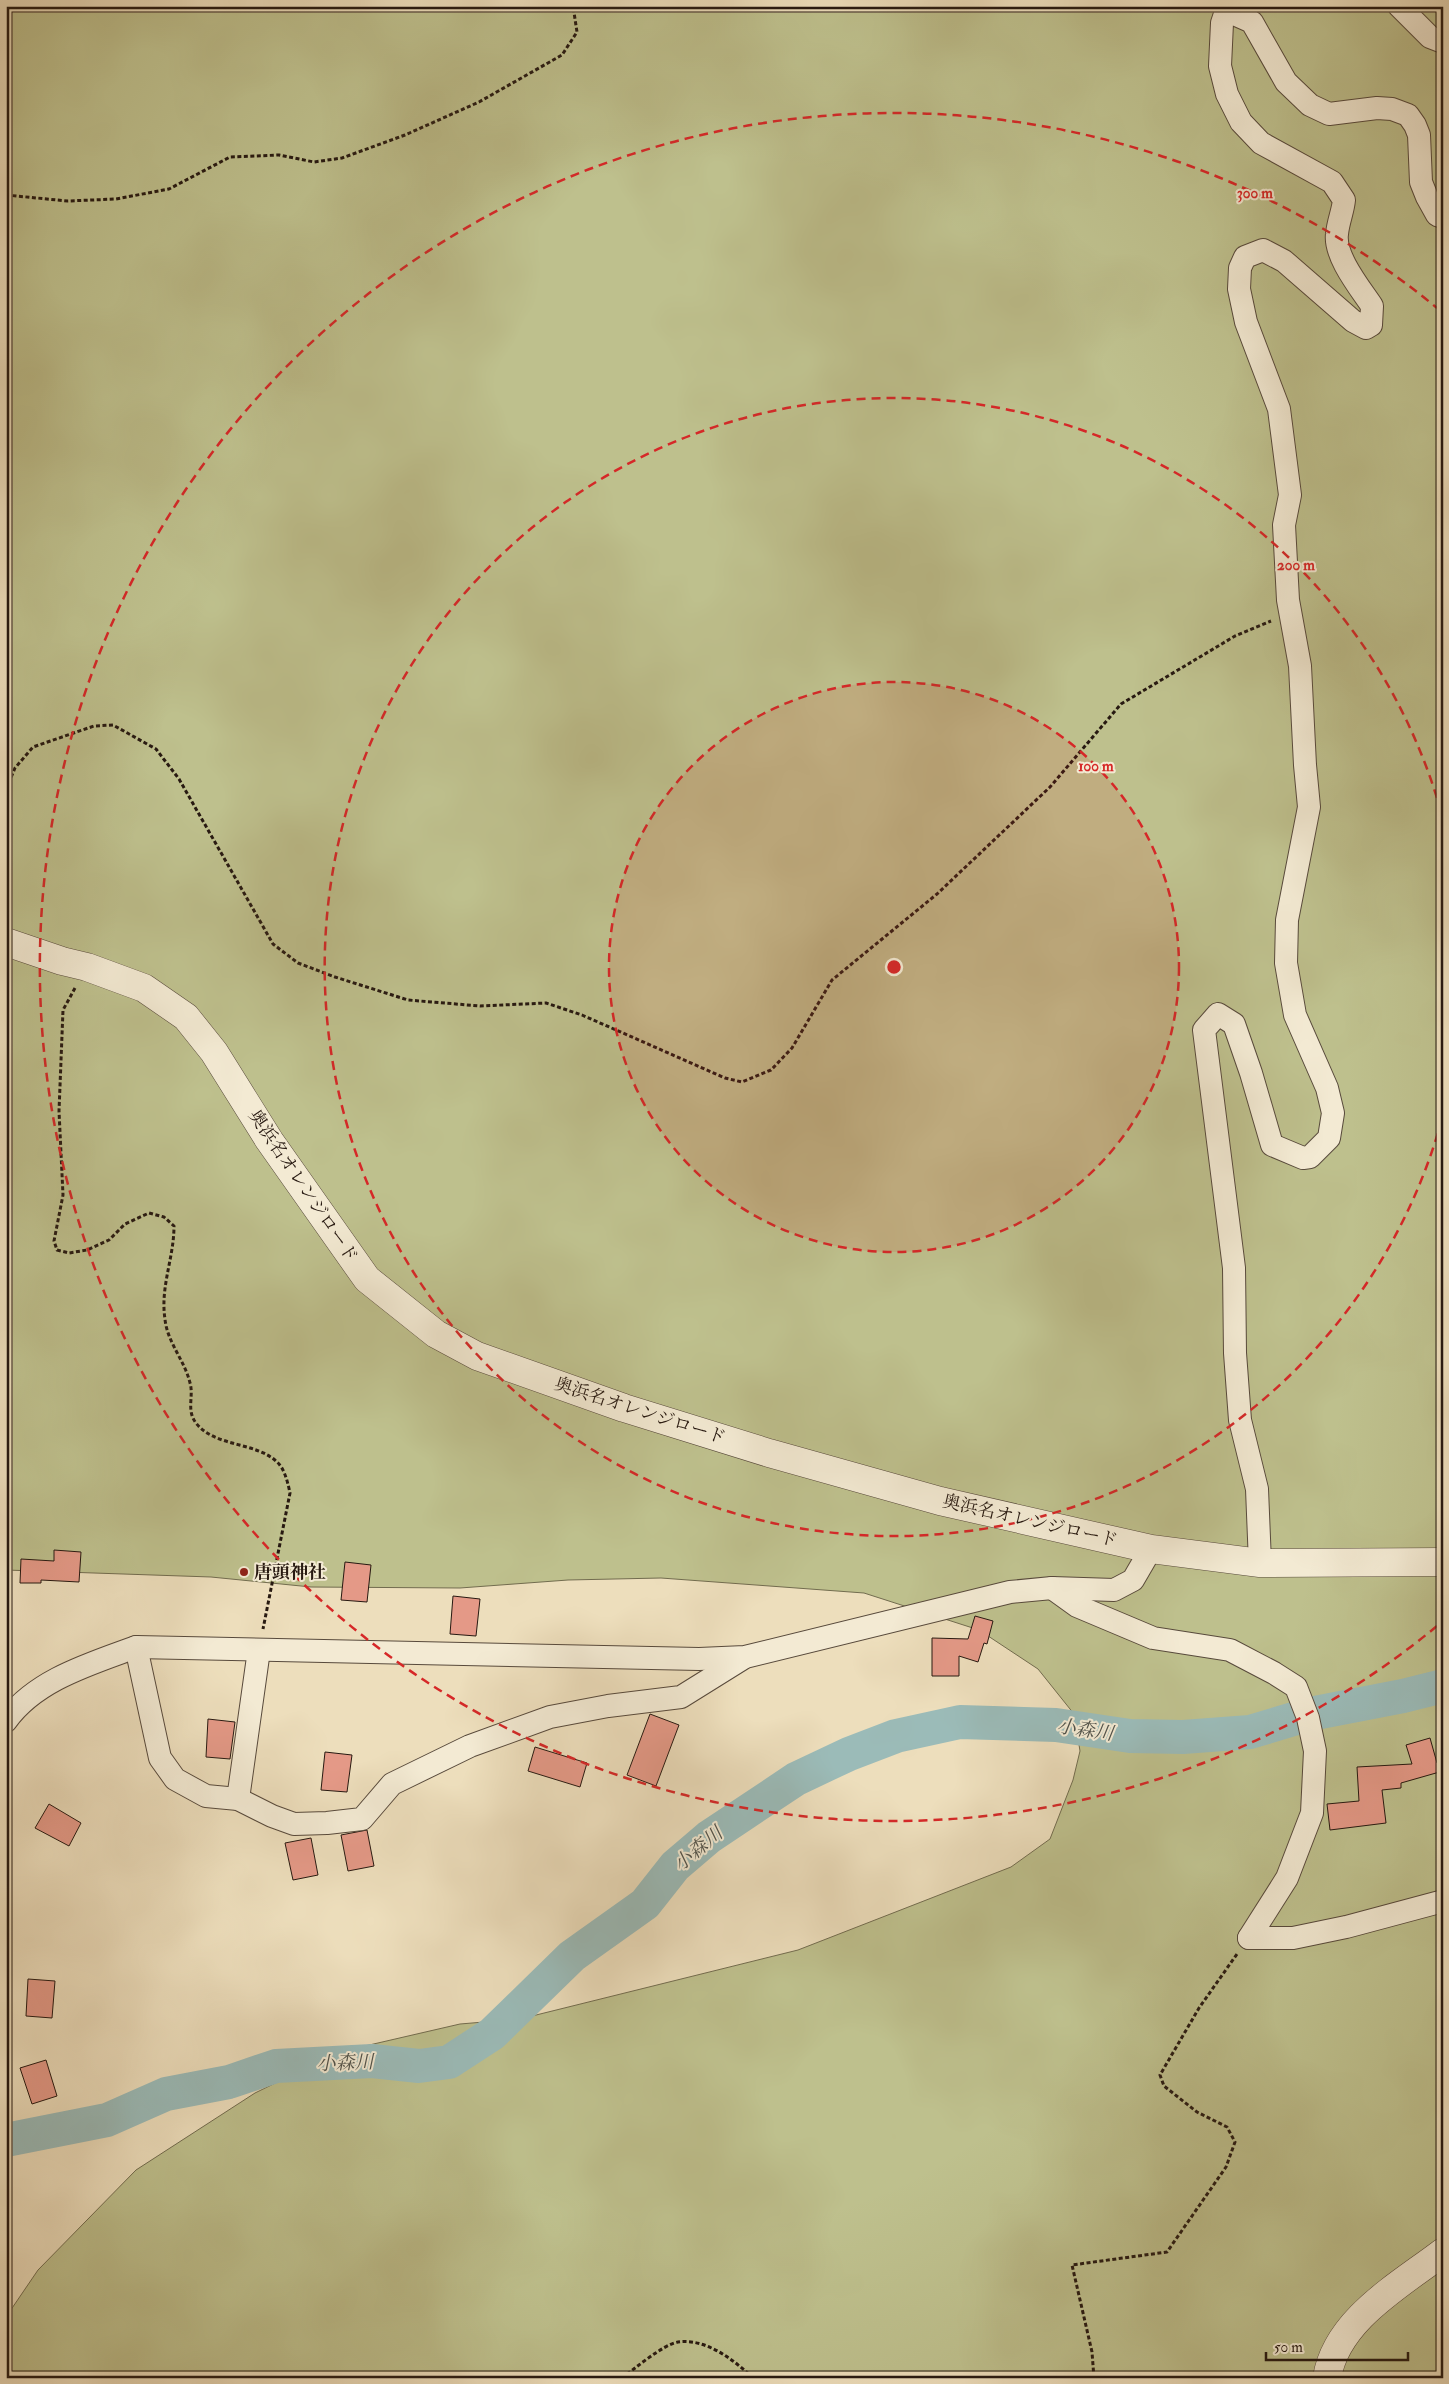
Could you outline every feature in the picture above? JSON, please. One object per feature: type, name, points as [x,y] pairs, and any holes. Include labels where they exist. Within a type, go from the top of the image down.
[{"type":"street","points":[[1399,6],[1430,36],[1443,42]]},
{"type":"street","points":[[1260,1563],[1257,1489],[1240,1420],[1235,1353],[1234,1268],[1204,1030],[1218,1014],[1234,1024],[1272,1144],[1303,1158],[1310,1157],[1319,1151],[1329,1138],[1333,1113],[1327,1088],[1295,1015],[1286,963],[1287,920],[1310,807],[1305,765],[1300,666],[1290,614],[1284,525],[1290,495],[1279,409],[1246,322],[1239,289],[1240,268],[1245,257],[1262,250],[1284,261],[1353,321],[1366,328],[1371,325],[1373,312],[1372,306],[1348,270],[1340,249],[1336,235],[1344,200],[1332,182],[1261,143],[1240,122],[1227,94],[1220,66],[1222,23],[1225,14],[1234,14],[1252,22],[1286,82],[1310,105],[1329,114],[1377,108],[1408,115],[1419,135],[1421,182],[1437,215],[1443,217]]},
{"type":"street","name":"奥浜名オレンジロード","points":[[6,942],[62,961],[87,967],[144,988],[186,1017],[214,1052],[269,1140],[367,1279],[436,1334],[477,1356],[624,1408],[768,1453],[940,1501],[1151,1549],[1260,1563],[1443,1562]]},
{"type":"street","points":[[9,1713],[46,1685],[88,1664],[136,1647],[699,1660],[745,1657],[872,1627],[946,1606],[1010,1592],[1052,1588],[1114,1590],[1133,1580],[1151,1549]]},
{"type":"street","points":[[1052,1588],[1077,1606],[1153,1638],[1230,1650],[1296,1687],[1308,1718],[1315,1751],[1312,1813],[1287,1878],[1249,1938]]},
{"type":"street","points":[[136,1647],[160,1758],[175,1779],[206,1796],[238,1799],[272,1816],[294,1824],[362,1819],[392,1784],[470,1746],[550,1717],[608,1706],[681,1697],[745,1657]]},
{"type":"street","points":[[238,1799],[259,1650]]},
{"type":"street","points":[[1249,1938],[1302,1936],[1346,1927],[1443,1901]]},
{"type":"street","points":[[1327,2378],[1329,2365],[1339,2343],[1367,2311],[1443,2252]]},
{"type":"path","points":[[6,195],[68,201],[116,199],[169,189],[230,157],[279,155],[314,162],[342,158],[405,135],[479,102],[562,56],[577,32],[573,6]]},
{"type":"path","points":[[6,789],[16,768],[33,748],[94,726],[113,725],[156,749],[179,779],[273,944],[298,962],[336,977],[408,1000],[480,1006],[546,1003],[582,1015],[725,1078],[742,1082],[771,1070],[792,1048],[832,980],[937,894],[1050,787],[1120,704],[1234,636],[1290,614]]},
{"type":"path","points":[[87,967],[63,1010],[59,1111],[63,1195],[54,1241],[57,1250],[69,1253],[87,1250],[109,1240],[125,1224],[149,1213],[164,1217],[174,1226],[174,1245],[164,1287],[165,1321],[191,1384],[191,1414],[196,1424],[209,1434],[233,1444],[251,1448],[277,1462],[287,1480],[290,1493],[259,1650]]},
{"type":"path","points":[[1094,2378],[1092,2352],[1072,2266],[1168,2252],[1226,2167],[1236,2142],[1228,2128],[1197,2112],[1164,2086],[1160,2075],[1199,2008],[1249,1938]]},
{"type":"path","points":[[622,2378],[647,2359],[677,2342],[700,2344],[726,2356],[753,2378]]},
{"type":"green space","points":[[6,6],[1443,6],[1443,2378],[6,2378],[6,2317],[38,2270],[136,2170],[255,2093],[339,2052],[460,2024],[520,2019],[798,1950],[1011,1867],[1050,1839],[1073,1780],[1080,1751],[1074,1714],[1038,1669],[979,1630],[864,1593],[661,1578],[568,1580],[460,1588],[311,1587],[211,1577],[6,1570]]},
{"type":"building","points":[[54,1550],[81,1552],[79,1582],[41,1580],[41,1583],[20,1583],[21,1559],[54,1561]]},
{"type":"building","points":[[345,1562],[371,1565],[367,1602],[341,1600]]},
{"type":"building","points":[[453,1596],[480,1599],[476,1636],[450,1634]]},
{"type":"building","points":[[975,1616],[993,1621],[987,1644],[984,1643],[978,1662],[959,1656],[959,1676],[932,1676],[932,1638],[968,1639]]},
{"type":"building","points":[[650,1714],[679,1725],[656,1786],[627,1775]]},
{"type":"building","points":[[208,1719],[235,1722],[230,1759],[206,1757]]},
{"type":"building","points":[[1430,1738],[1437,1763],[1443,1762],[1443,1771],[1401,1783],[1401,1788],[1382,1790],[1386,1823],[1330,1830],[1327,1804],[1359,1801],[1357,1767],[1412,1764],[1406,1745]]},
{"type":"building","points":[[535,1747],[587,1763],[580,1787],[528,1771]]},
{"type":"building","points":[[325,1752],[352,1755],[347,1792],[321,1790]]},
{"type":"building","points":[[49,1804],[81,1823],[69,1846],[35,1828]]},
{"type":"building","points":[[367,1830],[374,1866],[348,1871],[341,1835]]},
{"type":"building","points":[[311,1838],[318,1875],[293,1880],[285,1843]]},
{"type":"building","points":[[28,1979],[55,1981],[52,2018],[26,2016]]},
{"type":"building","points":[[46,2060],[57,2096],[32,2104],[20,2068]]},
{"type":"waterway","name":"小森川","points":[[6,2140],[107,2120],[166,2094],[229,2082],[276,2066],[372,2061],[419,2066],[449,2062],[492,2034],[572,1956],[645,1904],[675,1866],[709,1837],[796,1779],[849,1754],[896,1736],[960,1722],[1056,1725],[1130,1736],[1183,1737],[1250,1732],[1310,1714],[1403,1696],[1443,1686]]},
{"type":"place","name":"唐頭神社","points":[[244,1572]]}]
